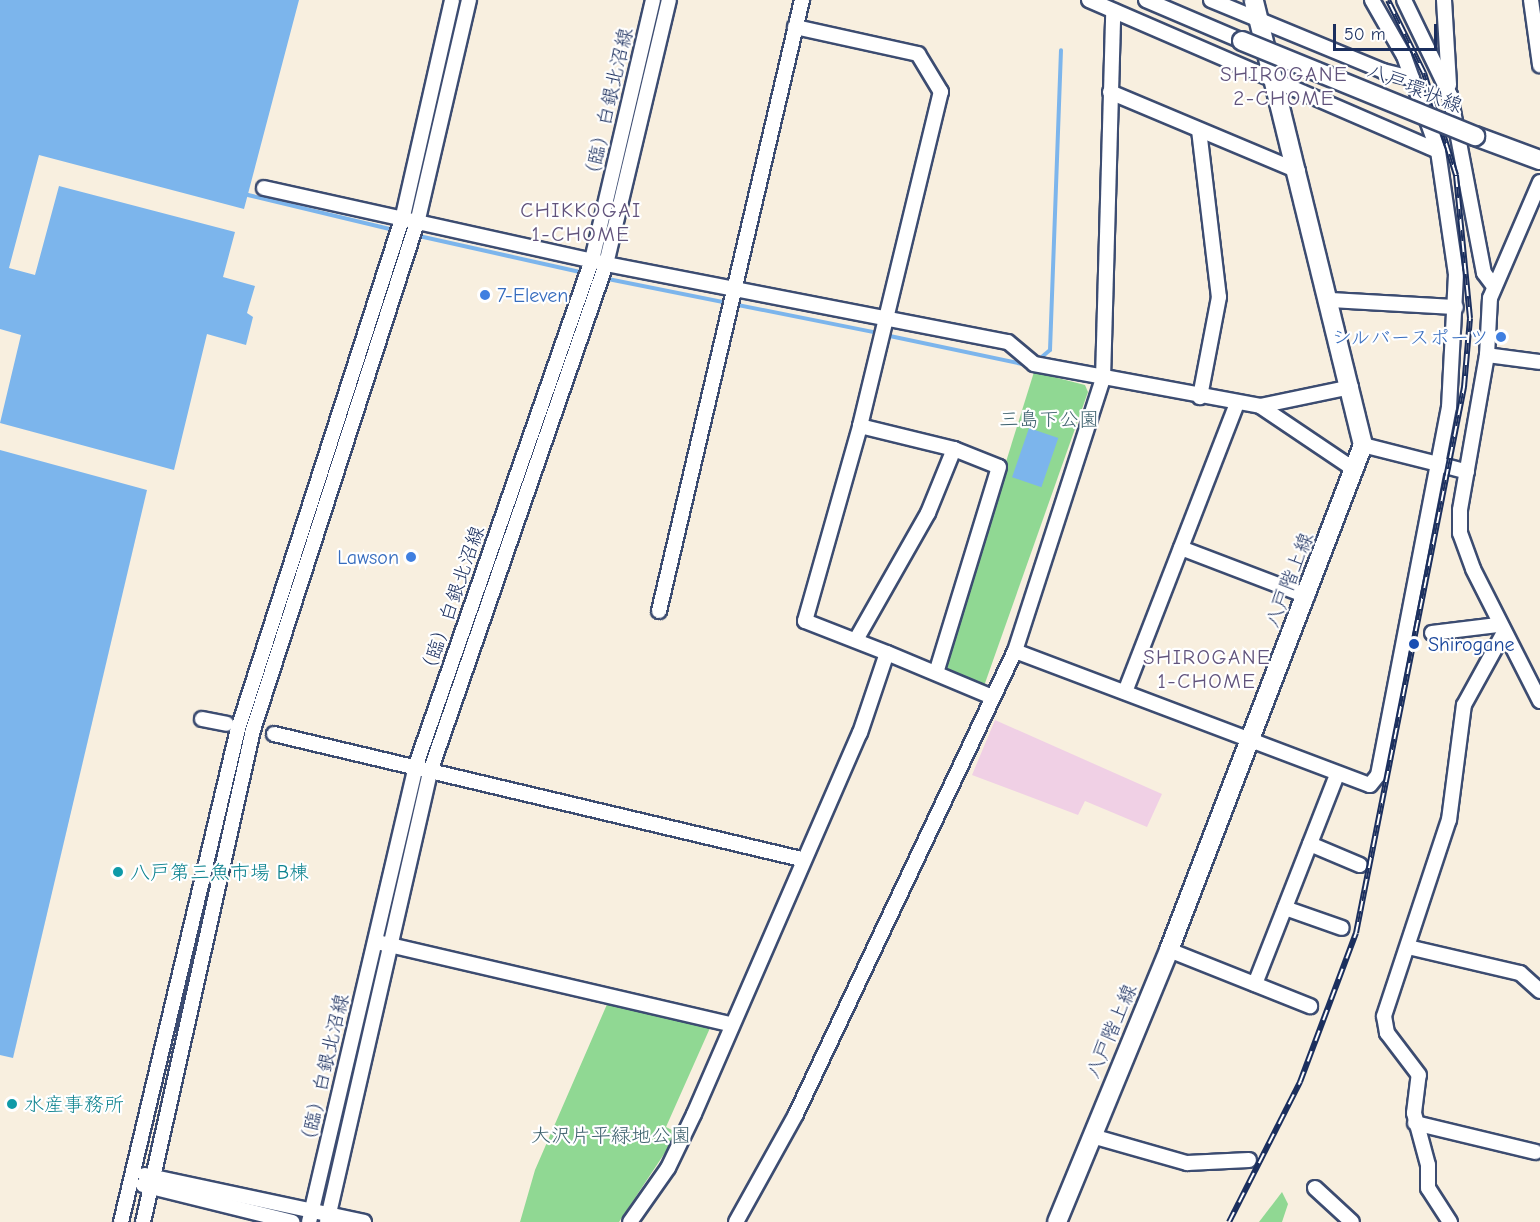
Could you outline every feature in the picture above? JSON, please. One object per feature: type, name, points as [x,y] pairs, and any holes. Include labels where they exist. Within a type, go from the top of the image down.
[{"type":"main road","name":"八戸階上線","points":[[1057,1222],[1169,950],[1307,596],[1363,445],[1351,387],[1254,0]]},
{"type":"main road","name":"八戸環状線","points":[[1242,41],[1474,136],[1540,160]]},
{"type":"street","points":[[121,1222],[238,729],[403,216],[452,0]]},
{"type":"street","points":[[143,1222],[253,730],[418,219],[469,0]]},
{"type":"street","name":"（臨）白銀北沼線","points":[[311,1217],[416,765],[591,260],[652,0]]},
{"type":"street","name":"（臨）白銀北沼線","points":[[328,1218],[431,769],[606,264],[669,0]]},
{"type":"street","points":[[659,611],[802,0]]},
{"type":"street","points":[[1089,0],[1438,151]]},
{"type":"street","points":[[1146,0],[1242,41]]},
{"type":"street","points":[[1211,0],[1260,21],[1412,78]]},
{"type":"street","points":[[1015,651],[1364,785],[1378,776],[1449,407],[1455,307],[1438,151],[1412,78],[1372,0]]},
{"type":"street","points":[[1404,0],[1450,95]]},
{"type":"street","points":[[1444,0],[1450,95],[1484,273],[1493,285]]},
{"type":"street","points":[[1531,0],[1540,65]]},
{"type":"street","points":[[736,1222],[796,1114],[1015,651],[1103,379],[1113,10]]},
{"type":"street","points":[[795,27],[918,54],[941,92],[860,426],[805,621],[857,638],[886,652],[937,670],[992,697]]},
{"type":"street","points":[[1110,92],[1298,171]]},
{"type":"street","points":[[1200,130],[1219,297],[1200,397]]},
{"type":"street","points":[[1540,182],[1493,285],[1487,355],[1467,472],[1460,533],[1500,630],[1540,701]]},
{"type":"street","points":[[264,188],[418,219],[606,264],[1008,342],[1034,364],[1200,397],[1260,406],[1351,387]]},
{"type":"street","points":[[1329,300],[1455,307]]},
{"type":"street","points":[[1487,355],[1540,362]]},
{"type":"street","points":[[1125,692],[1237,403]]},
{"type":"street","points":[[1260,406],[1355,470]]},
{"type":"street","points":[[860,426],[954,448],[999,467],[937,670]]},
{"type":"street","points":[[1363,445],[1467,472]]},
{"type":"street","points":[[857,638],[928,513],[954,448]]},
{"type":"street","points":[[1181,548],[1307,596]]},
{"type":"street","points":[[1432,633],[1500,630]]},
{"type":"street","points":[[1450,1222],[1428,1188],[1428,1165],[1415,1123],[1419,1075],[1384,1025],[1449,820],[1464,705],[1500,630]]},
{"type":"street","points":[[630,1222],[668,1168],[732,1025],[801,859],[860,733],[886,652]]},
{"type":"street","points":[[202,719],[227,724]]},
{"type":"street","points":[[274,734],[416,765],[801,859]]},
{"type":"street","points":[[1255,984],[1338,775]]},
{"type":"street","points":[[1310,844],[1360,865]]},
{"type":"street","points":[[1285,908],[1342,928]]},
{"type":"street","points":[[374,941],[732,1025]]},
{"type":"street","points":[[1408,947],[1520,973],[1540,991]]},
{"type":"street","points":[[1169,950],[1310,1006]]},
{"type":"street","points":[[1415,1123],[1536,1152]]},
{"type":"street","points":[[1092,1136],[1187,1163],[1249,1160]]},
{"type":"street","points":[[131,1178],[152,1174],[311,1217],[364,1222]]},
{"type":"street","points":[[131,1178],[150,1189],[293,1222]]},
{"type":"street","points":[[1316,1188],[1352,1222]]},
{"type":"shaded area","points":[[995,720],[1162,794],[1147,827],[1085,801],[1078,815],[972,775]]},
{"type":"green space","name":"三島下公園","points":[[1034,372],[1085,385],[1088,392],[984,686],[942,667]]},
{"type":"green space","name":"大沢片平緑地公園","points":[[608,1002],[710,1028],[666,1127],[678,1133],[619,1222],[520,1222],[535,1170]]},
{"type":"green space","points":[[1282,1192],[1288,1204],[1282,1222],[1259,1222]]},
{"type":"water","points":[[0,0],[299,0],[244,209],[39,155],[9,268],[35,275],[59,186],[235,232],[223,277],[255,286],[247,313],[253,317],[246,345],[207,334],[174,470],[0,423],[21,335],[0,329]]},
{"type":"water","points":[[1029,428],[1058,438],[1041,487],[1012,477]]},
{"type":"water","points":[[0,450],[147,490],[13,1058],[0,1055]]},
{"type":"waterway","points":[[1037,361],[1050,350],[1061,50]]},
{"type":"waterway","points":[[248,195],[394,230]]},
{"type":"waterway","points":[[401,232],[584,273]]},
{"type":"waterway","points":[[603,278],[878,333]]},
{"type":"waterway","points":[[885,335],[1032,366]]},
{"type":"railway","points":[[1229,1222],[1300,1082],[1356,933],[1464,387],[1470,318],[1456,175],[1424,73],[1388,0]]},
{"type":"place","name":"7-Eleven","points":[[485,295]]},
{"type":"place","name":"シルバースポーツ","points":[[1501,337]]},
{"type":"place","name":"Lawson","points":[[411,557]]},
{"type":"place","name":"Shirogane","points":[[1414,644]]},
{"type":"place","name":"八戸第三魚市場 B棟","points":[[118,872]]},
{"type":"place","name":"水産事務所","points":[[12,1104]]},
{"type":"district","name":"SHIROGANE 2-CHOME","points":[[1284,86]]},
{"type":"district","name":"CHIKKOGAI 1-CHOME","points":[[581,222]]},
{"type":"district","name":"SHIROGANE 1-CHOME","points":[[1207,669]]}]
